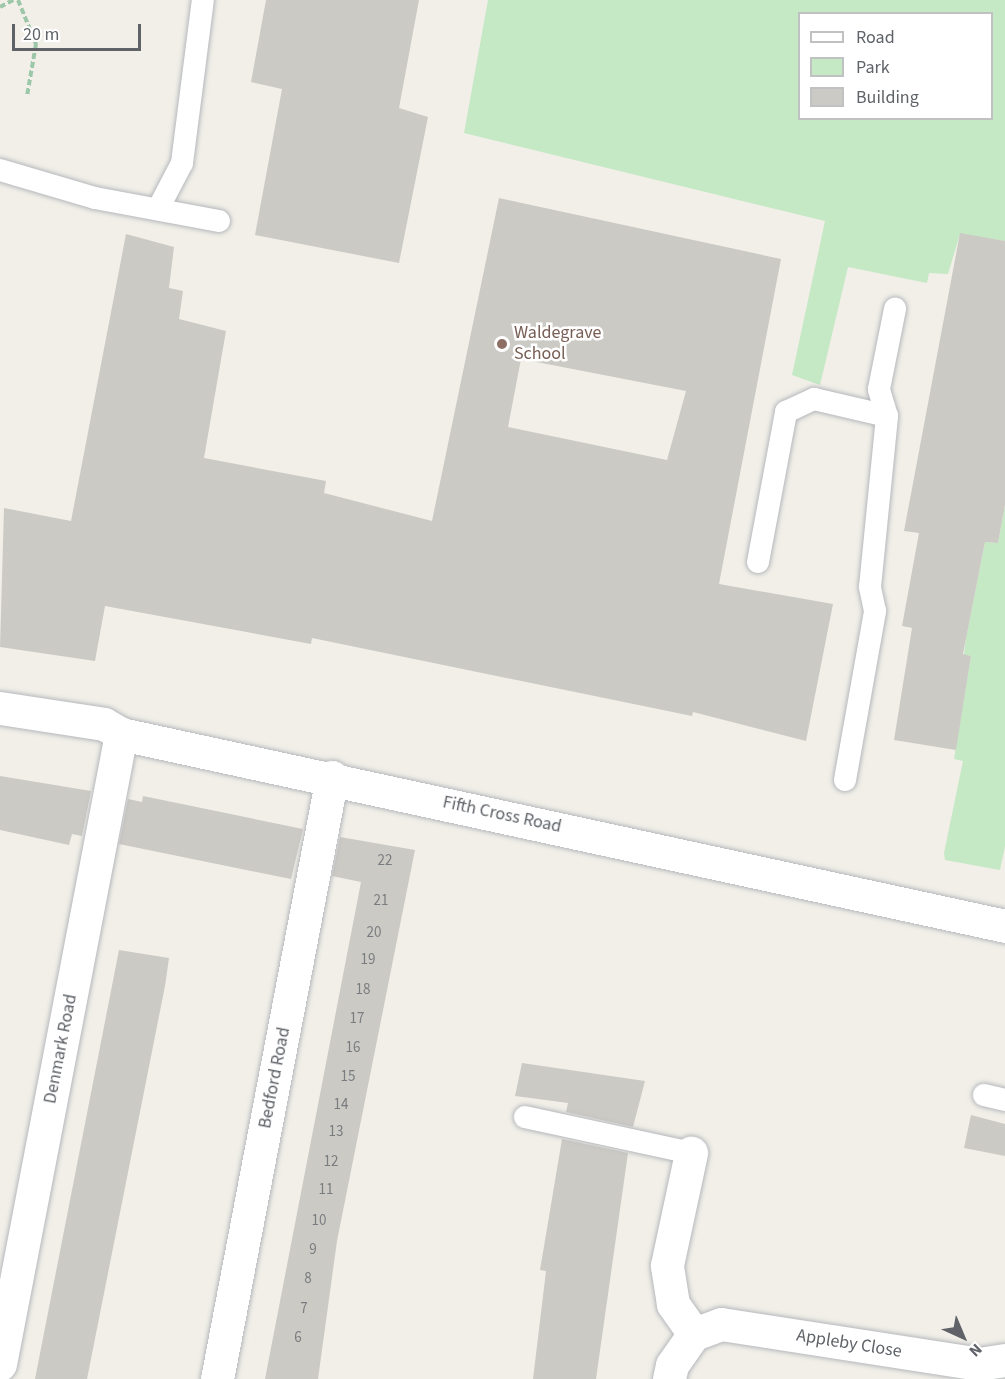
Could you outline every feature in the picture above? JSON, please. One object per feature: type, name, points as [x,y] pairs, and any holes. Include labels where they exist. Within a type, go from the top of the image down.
[{"type":"street","name":"Fifth Cross Road","points":[[0,708],[104,724],[121,734],[332,777],[1005,926]]},
{"type":"street","name":"Denmark Road","points":[[0,1364],[121,734]]},
{"type":"street","name":"Bedford Road","points":[[217,1379],[332,777]]},
{"type":"street","points":[[669,1379],[672,1365],[694,1334],[673,1304],[667,1265],[691,1153]]},
{"type":"street","name":"Appleby Close","points":[[694,1334],[721,1324],[979,1364],[1005,1360]]},
{"type":"lane","points":[[158,210],[182,163],[203,0]]},
{"type":"lane","points":[[0,170],[84,195],[219,221]]},
{"type":"lane","points":[[845,780],[875,611],[870,587],[887,416],[879,389],[895,309]]},
{"type":"lane","points":[[758,562],[786,412],[814,399],[887,416]]},
{"type":"lane","points":[[525,1117],[691,1153]]},
{"type":"path","points":[[0,7],[14,0]]},
{"type":"path","points":[[18,0],[36,44],[27,96]]},
{"type":"green space","points":[[488,0],[1005,0],[1005,241],[960,234],[948,274],[929,273],[927,283],[848,267],[820,385],[792,375],[825,221],[464,133]]},
{"type":"green space","points":[[1005,505],[1005,846],[1000,870],[945,860],[944,853],[963,761],[954,759],[971,656],[964,655],[966,638],[985,542],[998,543]]},
{"type":"building","points":[[266,0],[419,0],[399,108],[428,117],[399,263],[255,235],[282,89],[251,82]]},
{"type":"building","points":[[499,198],[781,259],[719,584],[833,604],[806,741],[693,712],[692,716],[312,638],[311,644],[105,606],[95,661],[0,647],[4,508],[71,521],[126,234],[174,247],[169,288],[183,291],[179,319],[226,331],[204,458],[326,481],[324,493],[432,521]],"holes":[[[521,359],[686,391],[667,460],[508,427]]]},
{"type":"building","points":[[960,233],[1005,241],[1005,505],[998,543],[985,542],[963,654],[971,656],[956,750],[894,740],[912,628],[902,626],[919,533],[904,531]]},
{"type":"building","points":[[0,776],[91,791],[82,836],[72,834],[69,845],[0,830]]},
{"type":"building","points":[[143,796],[303,829],[291,879],[119,844],[128,799],[142,802]]},
{"type":"building","points":[[340,837],[415,850],[337,1241],[318,1379],[265,1379],[361,882],[332,876]]},
{"type":"building","points":[[119,950],[169,958],[165,986],[87,1379],[35,1379]]},
{"type":"building","points":[[522,1063],[645,1081],[633,1127],[566,1112],[568,1103],[515,1096]]},
{"type":"building","points":[[971,1115],[1005,1124],[1005,1156],[964,1148]]},
{"type":"building","points":[[562,1139],[628,1153],[596,1379],[533,1379],[546,1271],[540,1270]]},
{"type":"place","name":"Waldegrave School","points":[[502,344]]}]
